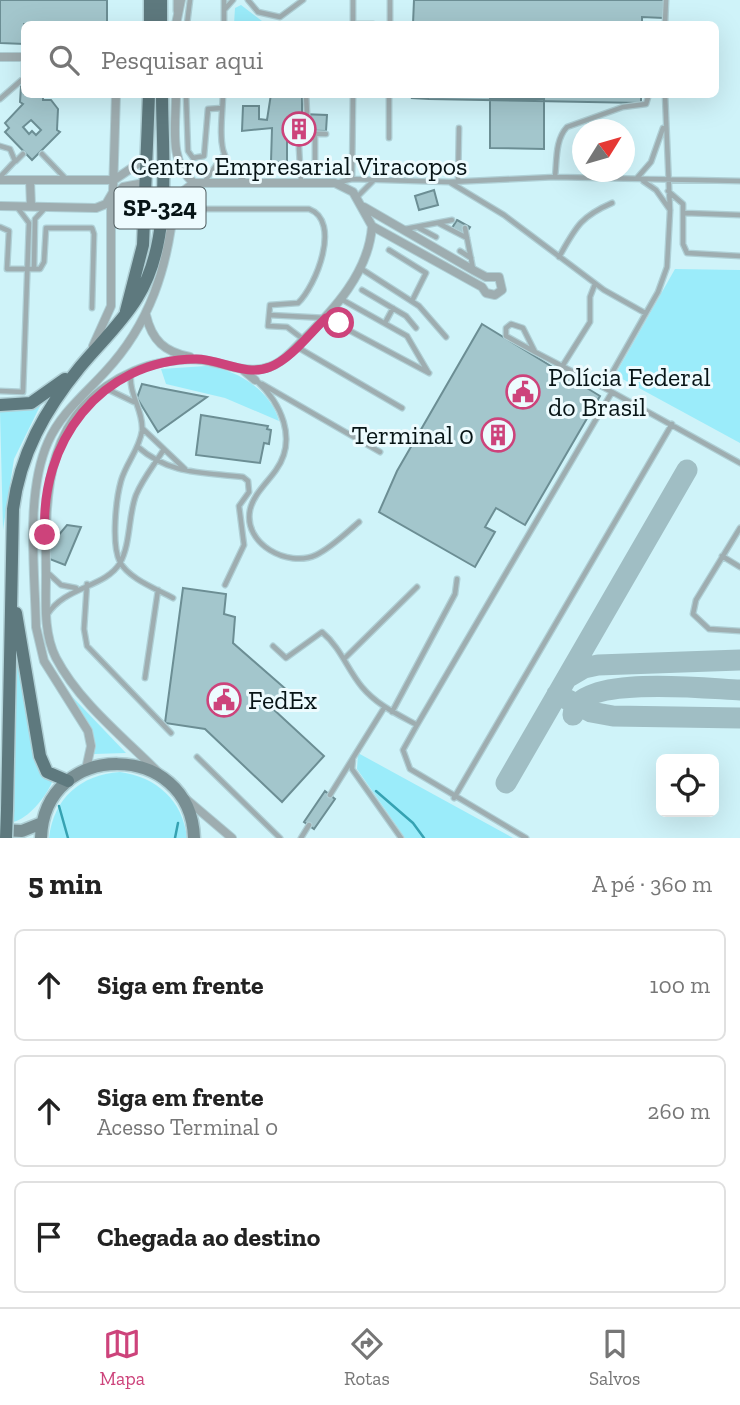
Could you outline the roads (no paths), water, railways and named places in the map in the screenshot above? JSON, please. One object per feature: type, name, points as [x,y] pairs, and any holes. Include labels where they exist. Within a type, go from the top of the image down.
[{"type":"main road","points":[[149,21],[150,0]]},
{"type":"main road","points":[[161,0],[161,21]]},
{"type":"main road","points":[[125,314],[143,245],[148,98]]},
{"type":"main road","name":"SP-324","points":[[6,838],[13,509],[20,471],[30,440],[81,366],[115,330],[138,297],[158,237],[162,98]]},
{"type":"main road","points":[[0,405],[31,403],[45,396],[81,366]]},
{"type":"main road","points":[[12,589],[40,756],[47,772],[68,781]]},
{"type":"main road","points":[[41,838],[48,807],[68,781],[86,769],[104,764],[132,765],[158,775],[175,789],[190,814],[194,838]]},
{"type":"main road","points":[[0,830],[23,831],[43,824]]},
{"type":"street","points":[[176,21],[178,0]]},
{"type":"street","points":[[0,57],[21,57]]},
{"type":"street","points":[[81,366],[102,331],[111,306],[111,199],[116,98]]},
{"type":"street","points":[[176,98],[176,160],[179,169],[194,183]]},
{"type":"street","points":[[0,179],[114,180],[145,159]]},
{"type":"street","points":[[30,180],[31,206]]},
{"type":"street","points":[[0,206],[96,208],[111,199],[123,187],[144,183]]},
{"type":"street","points":[[86,769],[91,746],[88,731],[44,661],[38,646],[38,477],[47,444],[63,415],[107,370],[146,315],[167,258],[174,203],[178,195],[194,183],[335,183],[349,188],[372,226],[482,287],[490,295],[502,290],[499,276],[486,276],[473,270],[400,229],[359,201]]},
{"type":"street","points":[[146,315],[152,335],[164,348],[240,369],[269,368],[326,318],[360,268],[369,248],[372,226]]},
{"type":"street","points":[[198,359],[131,373],[107,389],[79,414],[53,462],[46,492],[47,616],[49,639],[56,657],[87,701],[175,789],[232,838]]},
{"type":"street","points":[[240,369],[255,380]]},
{"type":"lane","points":[[187,21],[190,0]]},
{"type":"lane","points":[[224,0],[224,21]]},
{"type":"lane","points":[[225,9],[233,0]]},
{"type":"lane","points":[[248,0],[258,12],[280,17],[303,0]]},
{"type":"lane","points":[[353,0],[353,21]]},
{"type":"lane","points":[[390,0],[390,21]]},
{"type":"lane","points":[[665,21],[666,0]]},
{"type":"lane","points":[[0,99],[21,81]]},
{"type":"lane","points":[[187,98],[188,151],[193,158],[204,156],[208,109],[222,108]]},
{"type":"lane","points":[[223,98],[222,156],[230,169],[246,183]]},
{"type":"lane","points":[[306,98],[307,114]]},
{"type":"lane","points":[[352,179],[353,98]]},
{"type":"lane","points":[[389,98],[389,138]]},
{"type":"lane","points":[[555,177],[558,145],[561,134],[567,127],[623,107],[646,104],[648,98]]},
{"type":"lane","points":[[604,387],[659,292],[667,267],[670,211],[665,98]]},
{"type":"lane","points":[[636,179],[651,162],[664,122]]},
{"type":"lane","points":[[458,181],[459,128]]},
{"type":"lane","points":[[292,133],[299,136],[307,132],[326,134]]},
{"type":"lane","points":[[315,134],[315,162]]},
{"type":"lane","points":[[0,146],[10,149],[15,162]]},
{"type":"lane","points":[[299,148],[301,184]]},
{"type":"lane","points":[[0,179],[23,154]]},
{"type":"lane","points":[[42,154],[68,180]]},
{"type":"lane","points":[[204,182],[222,156]]},
{"type":"lane","points":[[335,183],[352,179],[449,182],[555,177],[740,181]]},
{"type":"lane","points":[[636,179],[656,190],[670,211]]},
{"type":"lane","points":[[359,201],[373,181]]},
{"type":"lane","points":[[449,182],[504,215],[596,284],[645,313]]},
{"type":"lane","points":[[668,191],[679,198],[685,213],[683,244],[687,253],[740,256]]},
{"type":"lane","points":[[559,257],[578,224],[588,213],[612,203]]},
{"type":"lane","points":[[16,206],[29,223],[31,269]]},
{"type":"lane","points":[[0,391],[23,392],[35,219],[47,207]]},
{"type":"lane","points":[[193,209],[309,209],[322,217],[325,241],[310,288],[298,303],[270,305],[268,326],[287,327],[300,343],[402,408]]},
{"type":"lane","points":[[685,213],[740,215]]},
{"type":"lane","points":[[400,229],[419,228],[452,220]]},
{"type":"lane","points":[[438,223],[467,238]]},
{"type":"lane","points":[[0,227],[9,231],[7,269],[43,266],[46,228],[92,228],[92,308]]},
{"type":"lane","points":[[419,228],[436,237]]},
{"type":"lane","points":[[465,228],[473,270]]},
{"type":"lane","points":[[389,250],[426,273],[412,301]]},
{"type":"lane","points":[[460,251],[472,258]]},
{"type":"lane","points":[[360,268],[412,301],[446,337]]},
{"type":"lane","points":[[563,365],[590,322],[590,297],[596,284]]},
{"type":"lane","points":[[362,290],[410,319],[416,328]]},
{"type":"lane","points":[[270,315],[326,318],[429,373],[407,336],[340,298]]},
{"type":"lane","points":[[385,323],[393,308]]},
{"type":"lane","points":[[535,352],[523,328],[515,323],[508,325],[506,336],[535,352],[604,387],[740,463]]},
{"type":"lane","points":[[131,373],[130,388],[142,428],[138,447],[121,480],[116,544],[120,562],[137,578],[173,598]]},
{"type":"lane","points":[[255,380],[380,452]]},
{"type":"lane","points":[[255,380],[279,407],[286,437],[279,467],[258,494],[250,511],[249,524],[259,543],[277,553],[304,558],[317,555],[359,522]]},
{"type":"lane","points":[[107,389],[136,403]]},
{"type":"lane","points":[[526,838],[416,774],[406,762],[403,750],[612,392]]},
{"type":"lane","points":[[454,798],[672,424]]},
{"type":"lane","points":[[142,428],[187,470]]},
{"type":"lane","points":[[138,447],[156,462],[169,468],[243,477],[248,481],[249,492],[239,506],[244,545],[225,585]]},
{"type":"lane","points":[[47,616],[55,604],[77,589],[111,573],[120,562],[136,496],[164,449]]},
{"type":"lane","points":[[740,528],[696,600],[693,614],[709,629],[740,631]]},
{"type":"lane","points":[[722,556],[740,567]]},
{"type":"lane","points":[[46,570],[61,584],[77,589]]},
{"type":"lane","points":[[392,712],[456,594],[457,579]]},
{"type":"lane","points":[[87,584],[84,629],[87,646],[171,733]]},
{"type":"lane","points":[[345,658],[417,587]]},
{"type":"lane","points":[[145,678],[158,590]]},
{"type":"lane","points":[[272,646],[286,658],[322,632],[345,658],[362,687],[384,708],[417,725]]},
{"type":"lane","points":[[330,795],[384,708]]},
{"type":"lane","points":[[353,754],[352,769],[401,838]]},
{"type":"lane","points":[[197,757],[280,838]]},
{"type":"lane","points":[[301,838],[309,825]]},
{"type":"waterway","points":[[376,791],[413,823],[424,838]]},
{"type":"waterway","points":[[59,806],[68,838]]},
{"type":"waterway","points":[[175,838],[178,823]]},
{"type":"place","name":"Centro Empresarial Viracopos","points":[[299,129]]},
{"type":"place","name":"Polícia Federal do Brasil","points":[[523,392]]},
{"type":"place","name":"Terminal 0","points":[[498,435]]},
{"type":"place","name":"FedEx","points":[[224,700]]}]
